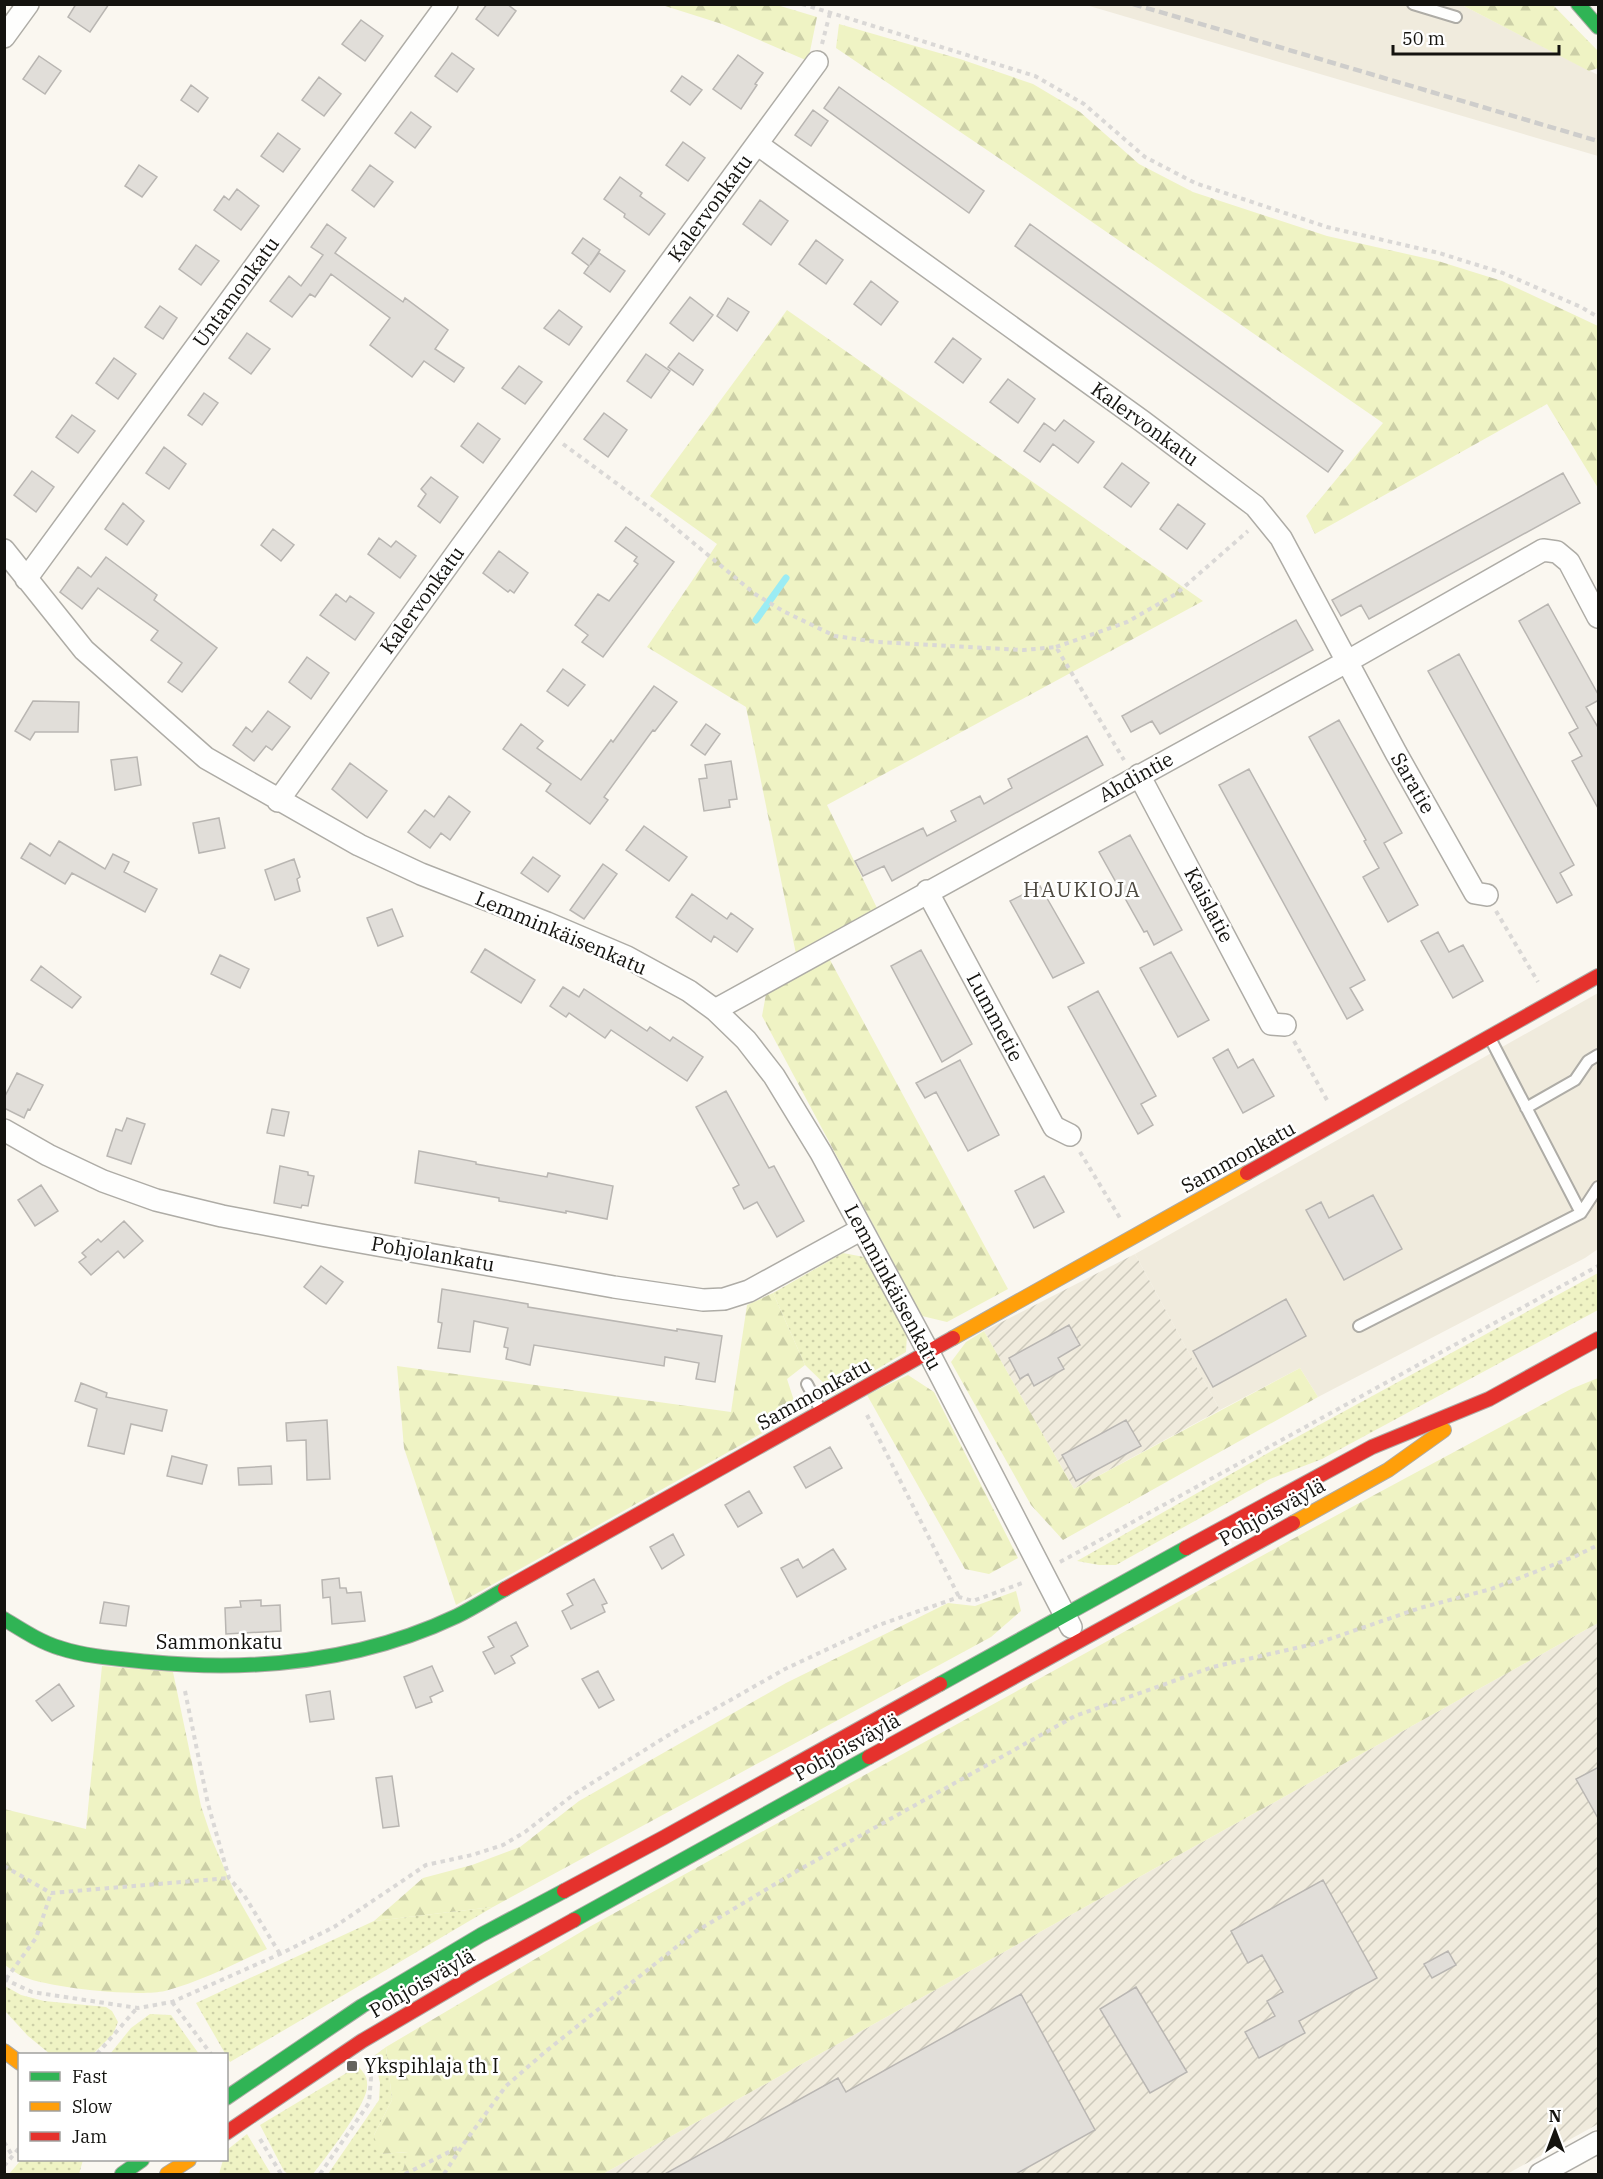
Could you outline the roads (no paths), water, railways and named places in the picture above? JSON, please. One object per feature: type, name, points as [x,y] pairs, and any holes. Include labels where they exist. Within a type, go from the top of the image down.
[{"type":"main road","points":[[1578,4],[1599,27]]},
{"type":"main road","name":"Sammonkatu","points":[[4,1619],[57,1647],[131,1660],[180,1664],[249,1666],[304,1661],[363,1650],[416,1634],[459,1615],[1599,976]]},
{"type":"main road","name":"Pohjoisväylä","points":[[228,2097],[362,2006],[481,1935],[663,1838],[1065,1614],[1372,1447],[1489,1399],[1599,1339]]},
{"type":"main road","name":"Pohjoisväylä","points":[[228,2132],[353,2046],[476,1974],[1388,1470],[1489,1399]]},
{"type":"main road","points":[[4,2051],[18,2062]]},
{"type":"main road","points":[[122,2175],[138,2161],[151,2175]]},
{"type":"main road","points":[[167,2175],[188,2161]]},
{"type":"street","points":[[4,37],[28,4]]},
{"type":"street","name":"Untamonkatu","points":[[26,579],[447,4]]},
{"type":"street","points":[[757,144],[817,63]]},
{"type":"street","name":"Kalervonkatu","points":[[278,801],[757,144],[1142,421],[1255,506],[1281,538],[1348,661]]},
{"type":"street","name":"Lemminkäisenkatu","points":[[4,550],[84,651],[206,758],[359,845],[421,874],[627,957],[684,988],[714,1010],[746,1040],[774,1076],[821,1153],[929,1353],[1078,1641]]},
{"type":"street","name":"Ahdintie","points":[[714,1010],[1348,661],[1543,550],[1557,552],[1569,562],[1599,617]]},
{"type":"street","name":"Saratie","points":[[1348,661],[1396,753],[1475,893],[1487,895]]},
{"type":"street","name":"Kaislatie","points":[[1139,775],[1271,1024],[1285,1025]]},
{"type":"street","name":"Lummetie","points":[[927,891],[1054,1127],[1070,1135]]},
{"type":"street","name":"Pohjolankatu","points":[[4,1130],[48,1155],[103,1181],[156,1200],[222,1216],[321,1235],[614,1287],[703,1300],[724,1299],[749,1291],[862,1229]]},
{"type":"street","points":[[1540,2175],[1599,2142]]},
{"type":"lane","points":[[1413,4],[1456,17]]},
{"type":"lane","points":[[1489,1038],[1581,1213]]},
{"type":"lane","points":[[1526,1108],[1575,1080],[1588,1061],[1599,1055]]},
{"type":"lane","points":[[1359,1326],[1581,1213],[1599,1187]]},
{"type":"lane","points":[[807,1384],[822,1412]]},
{"type":"waterway","points":[[756,620],[786,578]]},
{"type":"railway","points":[[1133,4],[1598,141]]},
{"type":"place","name":"Ykspihlaja th I","points":[[352,2066]]},
{"type":"district","name":"HAUKIOJA","points":[[1082,890]]}]
